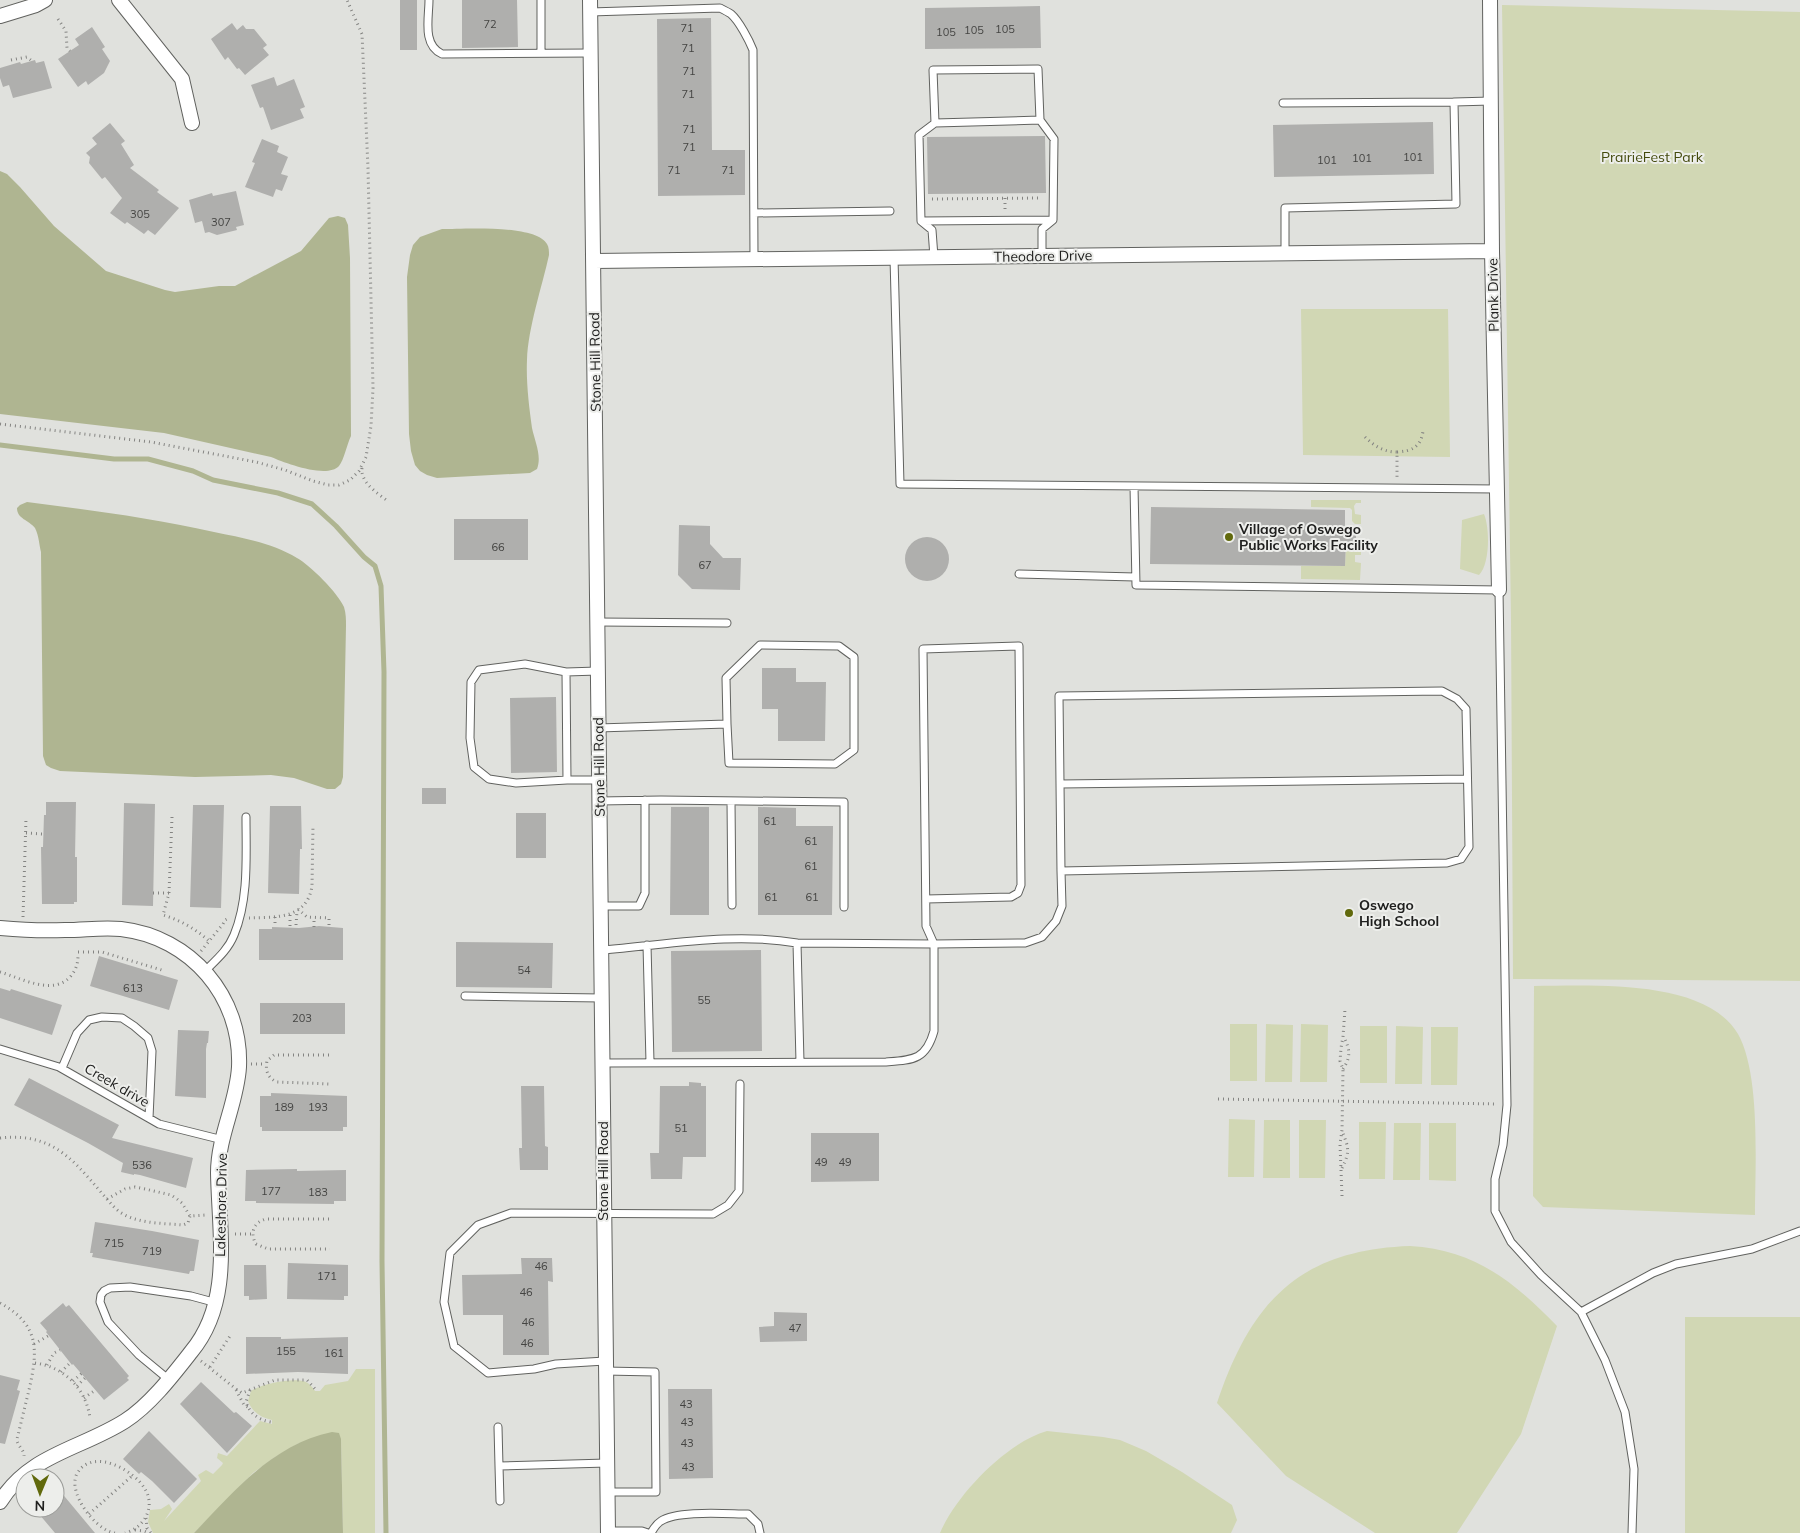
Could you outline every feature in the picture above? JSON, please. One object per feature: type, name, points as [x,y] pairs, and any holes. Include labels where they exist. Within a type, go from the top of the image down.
[{"type":"street","points":[[0,16],[36,5],[45,0]]},
{"type":"street","points":[[119,0],[182,79],[192,123]]},
{"type":"street","name":"Plank Drive","points":[[1490,0],[1492,251],[1499,590]]},
{"type":"street","name":"Stone Hill Road","points":[[590,6],[608,1532]]},
{"type":"street","name":"Theodore Drive","points":[[594,261],[1492,251]]},
{"type":"street","name":"Lakeshore Drive","points":[[0,928],[37,931],[120,929],[142,932],[163,940],[187,955],[214,981],[228,1008],[236,1032],[238,1050],[238,1079],[218,1168],[220,1288],[217,1303],[207,1328],[198,1343],[144,1406],[126,1420],[58,1452],[28,1471],[14,1483],[0,1502]]},
{"type":"lane","points":[[429,0],[429,39],[436,51],[449,55],[591,53]]},
{"type":"lane","points":[[541,0],[541,53]]},
{"type":"lane","points":[[590,6],[720,8],[732,15],[748,38],[752,50],[754,259]]},
{"type":"lane","points":[[935,123],[933,70],[1038,69],[1040,120],[1054,139],[1053,220]]},
{"type":"lane","points":[[1283,103],[1491,101]]},
{"type":"lane","points":[[1285,254],[1285,208],[1456,204],[1454,102]]},
{"type":"lane","points":[[934,257],[932,230],[921,221],[919,135],[935,123],[1040,120]]},
{"type":"lane","points":[[754,213],[890,211]]},
{"type":"lane","points":[[921,221],[1053,220]]},
{"type":"lane","points":[[1042,256],[1042,229],[1053,220]]},
{"type":"lane","points":[[894,258],[900,484],[1496,489]]},
{"type":"lane","points":[[1134,486],[1136,585],[1499,590],[1507,1105],[1503,1145],[1495,1179],[1495,1211],[1511,1242],[1541,1275],[1581,1312],[1605,1360],[1624,1412],[1634,1469],[1632,1533]]},
{"type":"lane","points":[[1020,574],[1136,577]]},
{"type":"lane","points":[[598,622],[727,623]]},
{"type":"lane","points":[[760,645],[840,646],[854,657],[854,750],[835,764],[729,763],[727,724],[726,678],[760,645]]},
{"type":"lane","points":[[603,1063],[886,1062],[912,1060],[922,1054],[930,1045],[934,1031],[934,944],[926,926],[923,649],[1019,646],[1021,885],[1018,893],[1011,897],[926,899]]},
{"type":"lane","points":[[598,671],[566,672],[525,664],[479,670],[471,682],[470,738],[474,767],[489,779],[516,782],[598,780]]},
{"type":"lane","points":[[566,672],[567,780]]},
{"type":"lane","points":[[602,950],[688,940],[771,939],[797,943],[934,944],[1025,942],[1042,937],[1056,921],[1062,906],[1061,871],[1059,696],[1442,691],[1457,699],[1466,709],[1468,847],[1461,859],[1447,863],[1061,871]]},
{"type":"lane","points":[[598,728],[727,724]]},
{"type":"lane","points":[[1060,784],[1467,779]]},
{"type":"lane","points":[[601,906],[639,906],[645,893],[644,800]]},
{"type":"lane","points":[[599,801],[844,802],[844,907]]},
{"type":"lane","points":[[731,801],[732,905]]},
{"type":"lane","points":[[205,971],[224,952],[234,936],[239,918],[245,888],[246,817]]},
{"type":"lane","points":[[797,943],[800,1062]]},
{"type":"lane","points":[[647,945],[650,1062]]},
{"type":"lane","points":[[465,996],[602,998]]},
{"type":"lane","points":[[62,1068],[77,1033],[89,1020],[102,1017],[122,1018],[148,1038],[152,1051],[149,1118]]},
{"type":"lane","name":"Creek drive","points":[[0,1049],[62,1068],[160,1124],[223,1140]]},
{"type":"lane","points":[[607,1492],[656,1492],[655,1372],[605,1366],[556,1364],[534,1369],[488,1373],[454,1346],[444,1302],[450,1253],[478,1225],[511,1213],[713,1214],[728,1205],[739,1191],[740,1084]]},
{"type":"lane","points":[[1581,1312],[1652,1273],[1676,1264],[1752,1249],[1800,1231]]},
{"type":"lane","points":[[168,1379],[139,1355],[108,1322],[100,1302],[101,1295],[110,1288],[130,1287],[190,1296],[217,1303]]},
{"type":"lane","points":[[498,1427],[500,1501]]},
{"type":"lane","points":[[499,1466],[607,1463]]},
{"type":"lane","points":[[608,1532],[650,1533],[663,1520],[679,1515],[748,1514],[758,1524],[760,1533]]},
{"type":"path","points":[[347,0],[362,34],[364,62],[373,388],[371,426],[362,473],[364,479],[388,501]]},
{"type":"path","points":[[58,19],[66,31],[67,48],[70,52]]},
{"type":"path","points":[[10,60],[27,57],[32,61]]},
{"type":"path","points":[[950,193],[950,198]]},
{"type":"path","points":[[984,193],[984,198]]},
{"type":"path","points":[[990,193],[990,198]]},
{"type":"path","points":[[1023,193],[1023,198]]},
{"type":"path","points":[[1028,193],[1028,198]]},
{"type":"path","points":[[946,194],[946,199]]},
{"type":"path","points":[[932,199],[1041,198]]},
{"type":"path","points":[[0,424],[151,442],[256,462],[328,485],[339,485],[350,480],[360,471],[364,461]]},
{"type":"path","points":[[1365,437],[1389,452],[1405,452],[1415,448],[1421,441],[1423,431]]},
{"type":"path","points":[[1396,479],[1397,452]]},
{"type":"path","points":[[172,817],[169,893],[163,915],[184,924],[209,941]]},
{"type":"path","points":[[23,922],[26,818]]},
{"type":"path","points":[[248,918],[290,915],[306,901],[311,892],[313,825]]},
{"type":"path","points":[[26,833],[43,834]]},
{"type":"path","points":[[153,893],[169,893]]},
{"type":"path","points":[[297,910],[304,916],[329,918],[329,927]]},
{"type":"path","points":[[296,926],[297,910]]},
{"type":"path","points":[[290,915],[290,928]]},
{"type":"path","points":[[275,917],[275,927]]},
{"type":"path","points":[[200,952],[225,920],[232,918]]},
{"type":"path","points":[[314,918],[314,927]]},
{"type":"path","points":[[0,972],[47,986],[57,985],[63,983],[73,974],[78,964],[78,953],[102,952],[165,971]]},
{"type":"path","points":[[1342,1196],[1340,1144],[1343,1069],[1340,1061],[1344,1037],[1345,1009]]},
{"type":"path","points":[[1343,1069],[1349,1061],[1349,1048],[1344,1037]]},
{"type":"path","points":[[329,1054],[274,1055],[266,1064],[270,1078],[277,1082],[330,1084]]},
{"type":"path","points":[[248,1064],[266,1064]]},
{"type":"path","points":[[1218,1099],[1498,1104]]},
{"type":"path","points":[[1342,1130],[1348,1146],[1348,1156],[1342,1168]]},
{"type":"path","points":[[0,1138],[27,1137],[59,1150],[83,1170],[107,1199],[122,1214],[144,1221],[183,1225],[188,1223],[190,1216],[182,1203],[171,1195],[140,1188],[125,1189],[107,1199]]},
{"type":"path","points":[[190,1216],[209,1215]]},
{"type":"path","points":[[329,1218],[261,1220],[255,1226],[253,1234],[256,1244],[268,1249],[330,1249]]},
{"type":"path","points":[[229,1234],[253,1234]]},
{"type":"path","points":[[0,1303],[23,1321],[32,1334],[34,1344],[35,1363],[17,1439],[19,1446],[24,1452]]},
{"type":"path","points":[[34,1344],[48,1336]]},
{"type":"path","points":[[210,1368],[230,1336]]},
{"type":"path","points":[[47,1366],[54,1354],[60,1350]]},
{"type":"path","points":[[199,1359],[236,1390],[244,1405],[255,1416],[271,1422]]},
{"type":"path","points":[[35,1363],[61,1372],[73,1381],[88,1406],[90,1418]]},
{"type":"path","points":[[61,1372],[70,1364]]},
{"type":"path","points":[[73,1381],[82,1373]]},
{"type":"path","points":[[77,1386],[86,1378]]},
{"type":"path","points":[[236,1390],[242,1392],[250,1390],[275,1380],[303,1380],[310,1382],[316,1390]]},
{"type":"path","points":[[248,1407],[246,1399],[250,1390]]},
{"type":"path","points":[[84,1398],[94,1391]]},
{"type":"path","points":[[115,1533],[103,1529],[89,1514],[78,1497],[74,1486],[76,1475],[86,1464],[96,1461],[107,1462],[141,1483],[148,1495],[148,1510],[142,1524],[132,1531]]},
{"type":"path","points":[[89,1514],[132,1476]]},
{"type":"path","points":[[146,1517],[147,1528],[150,1533]]},
{"type":"path","points":[[125,1533],[142,1530],[150,1533]]},
{"type":"green space","name":"PrairieFest Park","points":[[1502,5],[1800,12],[1800,981],[1513,979],[1511,619]]},
{"type":"green space","points":[[1301,309],[1448,309],[1450,457],[1303,455]]},
{"type":"green space","points":[[1311,500],[1361,500],[1361,503],[1356,503],[1354,506],[1355,514],[1361,515],[1361,524],[1355,524],[1352,521],[1352,510],[1350,508],[1311,507]]},
{"type":"green space","points":[[1484,514],[1488,546],[1483,570],[1479,575],[1460,569],[1462,520]]},
{"type":"green space","points":[[1346,547],[1361,548],[1361,555],[1355,555],[1355,562],[1361,563],[1360,580],[1301,579],[1301,566],[1345,566]]},
{"type":"green space","points":[[1534,986],[1615,986],[1645,989],[1674,994],[1700,1003],[1722,1016],[1738,1034],[1750,1073],[1756,1147],[1755,1215],[1543,1207],[1533,1196]]},
{"type":"green space","points":[[1230,1024],[1257,1024],[1257,1081],[1230,1081]]},
{"type":"green space","points":[[1266,1024],[1293,1025],[1292,1082],[1265,1082]]},
{"type":"green space","points":[[1301,1024],[1328,1025],[1327,1082],[1300,1082]]},
{"type":"green space","points":[[1360,1026],[1387,1026],[1387,1083],[1360,1083]]},
{"type":"green space","points":[[1396,1026],[1423,1027],[1422,1084],[1395,1084]]},
{"type":"green space","points":[[1431,1027],[1458,1027],[1457,1085],[1431,1085]]},
{"type":"green space","points":[[1229,1119],[1255,1120],[1254,1177],[1228,1177]]},
{"type":"green space","points":[[1264,1120],[1290,1120],[1290,1178],[1263,1178]]},
{"type":"green space","points":[[1299,1120],[1326,1120],[1325,1178],[1299,1178]]},
{"type":"green space","points":[[1359,1122],[1386,1122],[1385,1179],[1359,1179]]},
{"type":"green space","points":[[1394,1123],[1421,1123],[1420,1180],[1393,1180]]},
{"type":"green space","points":[[1429,1123],[1456,1123],[1456,1181],[1429,1180]]},
{"type":"green space","points":[[1410,1246],[1454,1254],[1473,1261],[1508,1282],[1525,1295],[1557,1326],[1521,1434],[1457,1533],[1375,1533],[1286,1476],[1217,1403],[1246,1336],[1264,1310],[1285,1288],[1309,1271],[1338,1258],[1371,1250]]},
{"type":"green space","points":[[1685,1317],[1800,1317],[1800,1533],[1685,1533]]},
{"type":"green space","points":[[356,1369],[375,1369],[375,1533],[343,1533],[341,1439],[299,1443],[275,1457],[253,1473],[194,1533],[153,1533],[148,1522],[150,1510],[161,1509],[169,1504],[172,1509],[164,1521],[201,1481],[198,1475],[206,1470],[213,1474],[222,1465],[223,1463],[217,1458],[218,1453],[227,1456],[260,1421],[272,1424],[272,1420],[264,1418],[252,1408],[248,1401],[251,1391],[270,1384],[294,1380],[306,1382],[315,1391],[320,1391],[325,1385],[348,1381]]},
{"type":"green space","points":[[1047,1431],[1120,1440],[1146,1451],[1232,1505],[1237,1520],[1231,1533],[940,1533],[958,1503],[984,1472],[1016,1446]]},
{"type":"shaded area","points":[[0,171],[7,174],[20,187],[54,226],[106,271],[175,292],[219,286],[235,286],[301,251],[329,218],[338,216],[345,218],[348,225],[350,258],[351,436],[339,466],[333,470],[325,471],[306,469],[271,457],[164,433],[0,414]]},
{"type":"shaded area","points":[[482,228],[514,230],[529,233],[547,244],[549,255],[528,348],[528,394],[532,428],[539,459],[537,469],[530,473],[437,478],[420,471],[415,465],[409,434],[407,277],[413,245],[420,237],[442,229]]},
{"type":"shaded area","points":[[27,502],[144,518],[246,539],[287,553],[303,562],[316,573],[341,601],[346,614],[343,777],[341,784],[335,789],[327,789],[294,778],[271,775],[195,777],[60,771],[46,765],[43,756],[41,552],[35,528],[19,515],[17,508]]},
{"type":"shaded area","points":[[332,1432],[339,1433],[341,1439],[343,1533],[194,1533],[239,1486],[273,1458],[311,1438]]},
{"type":"building","points":[[400,0],[417,0],[417,50],[400,50]]},
{"type":"building","points":[[462,0],[517,0],[518,47],[462,48]]},
{"type":"building","points":[[1040,6],[1041,48],[925,49],[925,8]]},
{"type":"building","points":[[711,18],[712,150],[745,150],[745,195],[658,196],[657,19]]},
{"type":"building","points":[[232,23],[237,30],[243,25],[246,29],[254,29],[267,45],[263,48],[269,55],[245,75],[239,68],[237,69],[228,57],[225,60],[211,39]]},
{"type":"building","points":[[92,27],[105,47],[102,49],[110,61],[104,73],[88,85],[86,81],[78,87],[58,59],[79,45],[75,39]]},
{"type":"building","points":[[35,60],[36,63],[44,61],[52,88],[13,98],[9,85],[3,87],[0,78],[0,68]]},
{"type":"building","points":[[274,77],[277,86],[294,79],[305,107],[300,109],[304,118],[271,130],[263,107],[260,108],[251,85]]},
{"type":"building","points":[[1433,122],[1434,174],[1274,177],[1273,125]]},
{"type":"building","points":[[110,123],[125,141],[121,144],[134,165],[130,168],[159,190],[157,192],[179,208],[155,235],[148,230],[144,234],[110,213],[122,198],[105,177],[102,179],[89,163],[90,157],[86,153],[97,144],[92,138]]},
{"type":"building","points":[[1045,136],[1046,193],[928,194],[927,137]]},
{"type":"building","points":[[262,139],[279,146],[277,152],[288,157],[281,174],[288,176],[282,191],[276,189],[273,197],[245,187],[255,163],[252,162]]},
{"type":"building","points":[[236,191],[244,225],[236,227],[237,230],[217,235],[209,232],[205,233],[202,221],[195,223],[189,200],[212,193],[213,196]]},
{"type":"building","points":[[1151,507],[1345,510],[1345,527],[1356,527],[1356,542],[1346,542],[1345,566],[1150,564]]},
{"type":"building","points":[[454,519],[528,519],[528,560],[454,560]]},
{"type":"building","points":[[679,525],[710,526],[710,544],[723,558],[741,558],[740,590],[692,589],[678,575]]},
{"type":"building","points":[[931,537],[943,543],[948,550],[948,568],[943,575],[936,580],[923,581],[915,578],[908,571],[905,555],[908,547],[915,540]]},
{"type":"building","points":[[762,668],[796,668],[796,682],[826,682],[825,741],[778,741],[778,709],[762,709]]},
{"type":"building","points":[[556,697],[557,772],[511,773],[510,698]]},
{"type":"building","points":[[422,788],[446,788],[446,804],[422,804]]},
{"type":"building","points":[[46,802],[76,802],[75,857],[77,857],[77,902],[74,902],[74,904],[42,904],[41,847],[43,847]]},
{"type":"building","points":[[124,803],[155,804],[153,906],[122,905]]},
{"type":"building","points":[[193,805],[224,805],[221,908],[190,907]]},
{"type":"building","points":[[270,806],[301,806],[302,849],[300,849],[299,894],[268,893]]},
{"type":"building","points":[[671,807],[709,807],[709,915],[670,915]]},
{"type":"building","points":[[758,807],[796,808],[796,826],[833,826],[832,915],[758,915]]},
{"type":"building","points":[[516,813],[546,813],[546,858],[516,858]]},
{"type":"building","points":[[319,926],[343,928],[343,960],[259,960],[259,929]]},
{"type":"building","points":[[456,942],[553,943],[552,988],[456,987]]},
{"type":"building","points":[[761,950],[762,1051],[672,1052],[671,951]]},
{"type":"building","points":[[99,956],[178,980],[169,1010],[90,986]]},
{"type":"building","points":[[0,988],[10,991],[11,989],[62,1005],[52,1035],[0,1018]]},
{"type":"building","points":[[260,1003],[345,1003],[345,1034],[260,1034]]},
{"type":"building","points":[[178,1030],[209,1031],[206,1049],[206,1098],[175,1096]]},
{"type":"building","points":[[29,1078],[119,1125],[112,1138],[193,1158],[186,1188],[140,1175],[121,1172],[123,1163],[14,1105]]},
{"type":"building","points":[[689,1082],[701,1083],[701,1086],[706,1086],[706,1157],[683,1157],[682,1179],[651,1179],[650,1153],[659,1153],[660,1086],[689,1086]]},
{"type":"building","points":[[521,1086],[544,1086],[545,1146],[548,1147],[548,1170],[520,1170],[519,1148],[522,1148]]},
{"type":"building","points":[[271,1093],[347,1096],[347,1127],[343,1127],[343,1131],[262,1131],[262,1127],[260,1127],[260,1096],[271,1096]]},
{"type":"building","points":[[811,1133],[879,1133],[879,1181],[811,1182]]},
{"type":"building","points":[[297,1169],[297,1171],[346,1170],[346,1201],[334,1201],[334,1204],[256,1203],[256,1201],[245,1201],[246,1170]]},
{"type":"building","points":[[95,1222],[199,1240],[194,1271],[190,1271],[189,1274],[92,1257],[93,1253],[90,1253]]},
{"type":"building","points":[[521,1258],[552,1258],[553,1282],[548,1281],[549,1355],[503,1355],[503,1315],[463,1315],[462,1275],[522,1274]]},
{"type":"building","points":[[288,1263],[348,1265],[348,1296],[344,1296],[344,1300],[287,1299]]},
{"type":"building","points":[[244,1265],[266,1265],[267,1299],[249,1300],[249,1296],[244,1296]]},
{"type":"building","points":[[63,1303],[66,1307],[69,1305],[129,1376],[127,1378],[129,1380],[104,1400],[72,1365],[40,1323]]},
{"type":"building","points":[[774,1312],[807,1313],[807,1341],[760,1342],[759,1327],[774,1326]]},
{"type":"building","points":[[246,1337],[281,1337],[281,1339],[348,1337],[348,1374],[298,1372],[246,1374]]},
{"type":"building","points":[[0,1375],[20,1380],[17,1390],[20,1391],[5,1444],[0,1443]]},
{"type":"building","points":[[201,1382],[234,1413],[236,1412],[252,1426],[227,1453],[180,1404]]},
{"type":"building","points":[[668,1389],[712,1389],[713,1478],[669,1479]]},
{"type":"building","points":[[149,1431],[197,1479],[174,1503],[152,1481],[141,1472],[139,1474],[123,1459]]},
{"type":"building","points":[[65,1497],[95,1533],[55,1533],[42,1518],[65,1518]]},
{"type":"waterway","points":[[0,445],[114,459],[148,459],[193,471],[213,480],[278,493],[312,504],[375,566],[381,586],[384,672],[382,1261],[386,1533]]},
{"type":"place","name":"Village of Oswego Public Works Facility","points":[[1229,537]]},
{"type":"place","name":"Oswego High School","points":[[1349,913]]}]
